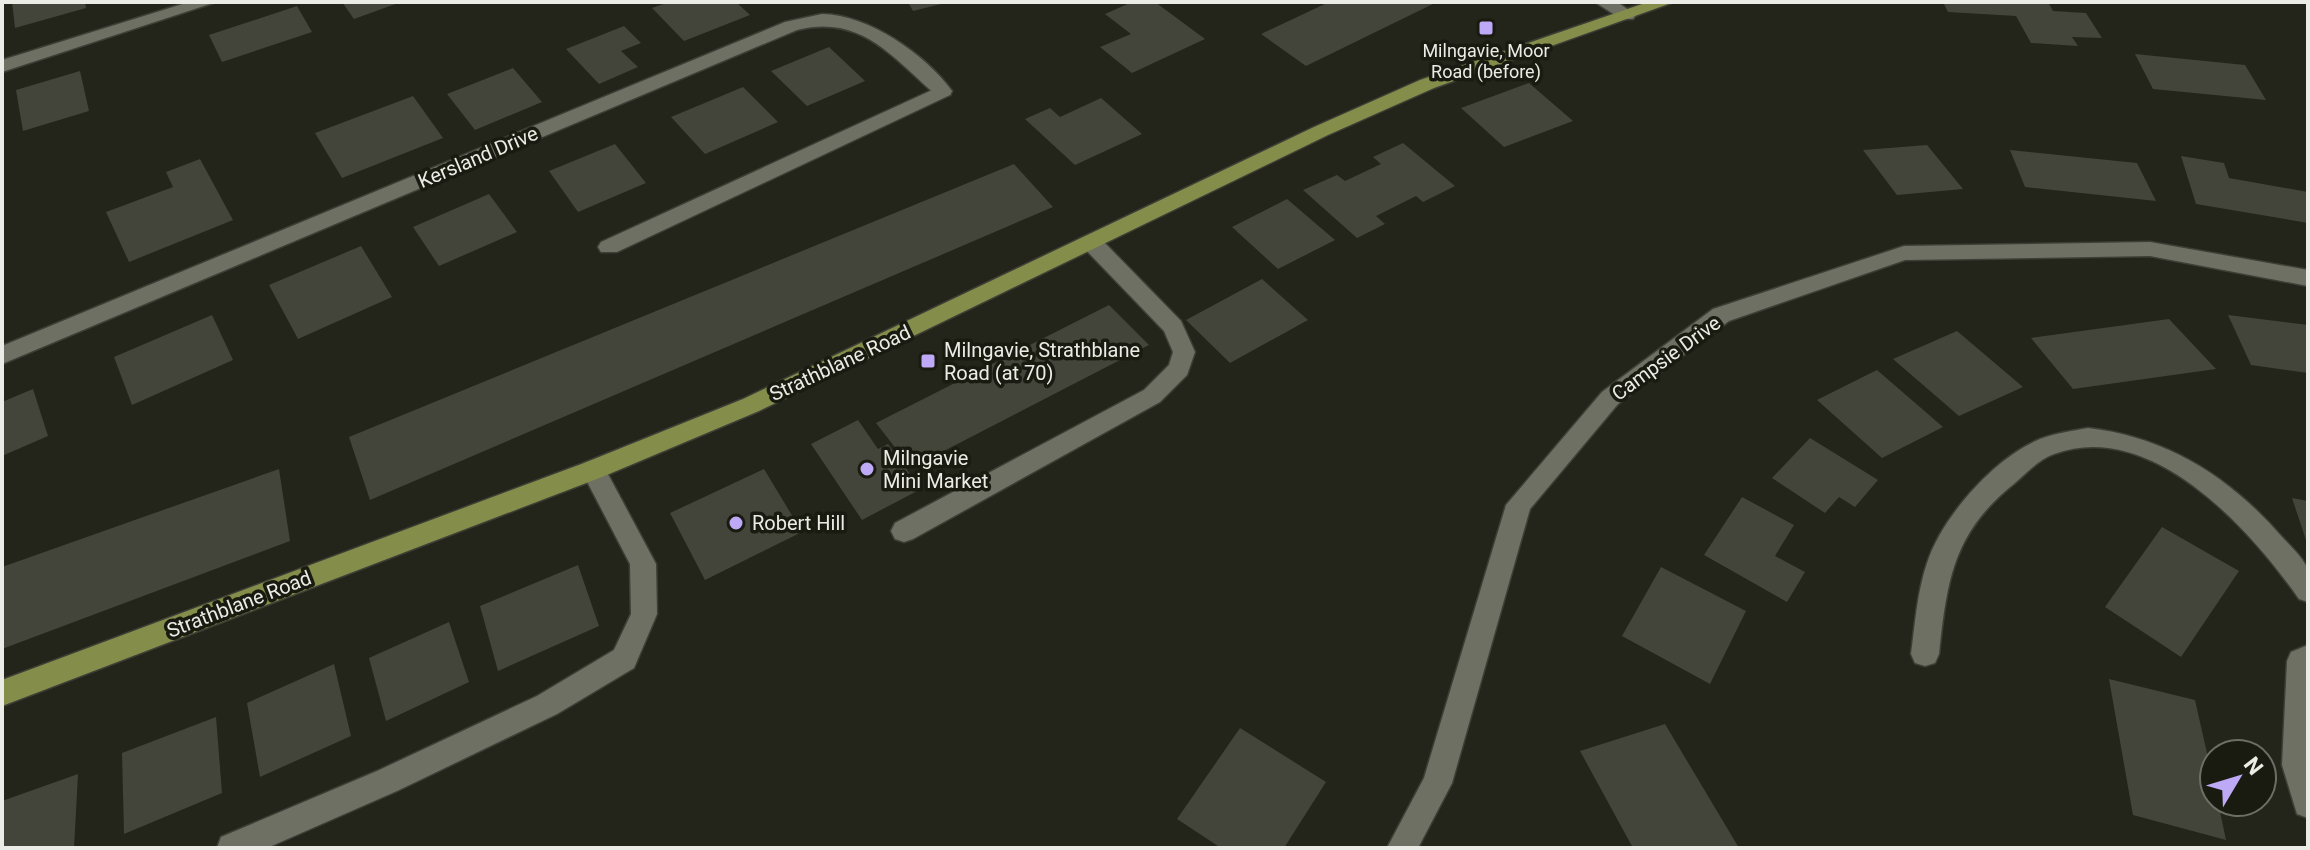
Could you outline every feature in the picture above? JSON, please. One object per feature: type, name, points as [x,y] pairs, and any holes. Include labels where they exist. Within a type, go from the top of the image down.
[{"type":"main road","name":"Strathblane Road","points":[[2,693],[593,470],[751,405],[1427,84],[1665,2]]},
{"type":"street","points":[[2,66],[207,2]]},
{"type":"street","points":[[1604,2],[1627,15]]},
{"type":"street","name":"Kersland Drive","points":[[2,355],[791,26],[824,18],[854,24],[876,36],[943,91],[609,247]]},
{"type":"street","points":[[904,531],[1152,396],[1179,369],[1184,352],[1173,327],[1092,243]]},
{"type":"street","name":"Campsie Drive","points":[[1402,848],[1437,783],[1519,505],[1610,398],[1721,315],[1904,253],[2150,249],[2308,278]]},
{"type":"street","points":[[1925,654],[1937,580],[1953,536],[1971,510],[2000,480],[2040,451],[2066,441],[2110,437],[2138,445],[2189,470],[2232,503],[2271,540],[2308,591]]},
{"type":"street","points":[[232,848],[547,705],[624,659],[644,614],[643,564],[593,470]]},
{"type":"street","points":[[2308,657],[2301,661],[2297,765],[2308,804]]},
{"type":"building","points":[[12,2],[85,2],[86,8],[15,28]]},
{"type":"building","points":[[342,2],[401,2],[354,19]]},
{"type":"building","points":[[669,2],[736,2],[750,15],[684,41],[652,8]]},
{"type":"building","points":[[908,2],[945,2],[945,3],[913,11]]},
{"type":"building","points":[[1132,2],[1155,2],[1205,39],[1132,73],[1100,47],[1131,34],[1105,14]]},
{"type":"building","points":[[1329,2],[1437,2],[1306,66],[1261,34]]},
{"type":"building","points":[[1943,2],[2048,2],[2053,11],[2086,13],[2102,38],[2072,37],[2078,46],[2031,43],[2016,16],[1948,12]]},
{"type":"building","points":[[297,6],[312,32],[222,62],[209,35]]},
{"type":"building","points":[[624,26],[641,43],[621,51],[638,67],[599,84],[566,49]]},
{"type":"building","points":[[829,47],[865,81],[807,106],[771,71]]},
{"type":"building","points":[[2135,54],[2245,65],[2266,100],[2153,89]]},
{"type":"building","points":[[513,68],[542,102],[475,130],[447,94]]},
{"type":"building","points":[[80,71],[89,111],[23,131],[16,90]]},
{"type":"building","points":[[1529,83],[1573,121],[1504,147],[1461,108]]},
{"type":"building","points":[[743,87],[778,122],[705,154],[671,117]]},
{"type":"building","points":[[413,96],[443,138],[342,178],[315,133]]},
{"type":"building","points":[[1101,98],[1142,134],[1075,165],[1025,119],[1050,108],[1060,117]]},
{"type":"building","points":[[1403,143],[1455,186],[1423,202],[1416,196],[1376,216],[1385,224],[1357,238],[1303,190],[1337,175],[1345,181],[1381,164],[1373,157]]},
{"type":"building","points":[[615,144],[646,183],[578,212],[549,171]]},
{"type":"building","points":[[1927,145],[1963,189],[1897,195],[1863,150]]},
{"type":"building","points":[[2010,150],[2137,163],[2156,201],[2025,187]]},
{"type":"building","points":[[2181,156],[2224,163],[2229,178],[2308,192],[2308,223],[2196,204]]},
{"type":"building","points":[[200,159],[233,220],[129,262],[106,212],[173,187],[166,172]]},
{"type":"building","points":[[1014,164],[1053,207],[370,500],[349,437]]},
{"type":"building","points":[[489,194],[517,232],[439,266],[413,227]]},
{"type":"building","points":[[1287,199],[1335,240],[1278,269],[1232,227]]},
{"type":"building","points":[[361,246],[392,297],[298,339],[269,285]]},
{"type":"building","points":[[1262,279],[1308,320],[1230,363],[1186,320]]},
{"type":"building","points":[[1109,305],[1149,345],[911,468],[876,423]]},
{"type":"building","points":[[212,315],[233,360],[132,405],[114,357]]},
{"type":"building","points":[[2228,315],[2308,325],[2308,373],[2251,365]]},
{"type":"building","points":[[2169,319],[2216,369],[2073,389],[2031,338]]},
{"type":"building","points":[[1957,331],[2023,387],[1959,416],[1893,359]]},
{"type":"building","points":[[1877,370],[1943,427],[1882,458],[1817,400]]},
{"type":"building","points":[[33,389],[48,436],[2,456],[2,402]]},
{"type":"building","name":"Milngavie Mini Market","points":[[858,420],[878,449],[888,444],[921,489],[862,520],[811,444]]},
{"type":"building","points":[[1810,438],[1878,480],[1855,507],[1839,497],[1825,513],[1772,478]]},
{"type":"building","points":[[279,469],[290,541],[2,649],[2,567]]},
{"type":"building","name":"Robert Hill","points":[[764,469],[802,532],[705,580],[670,513]]},
{"type":"building","points":[[1742,497],[1794,525],[1775,556],[1805,572],[1787,602],[1704,555]]},
{"type":"building","points":[[2292,498],[2308,501],[2308,543],[2307,543]]},
{"type":"building","points":[[2162,527],[2239,571],[2181,657],[2105,607]]},
{"type":"building","points":[[578,565],[599,626],[498,671],[480,606]]},
{"type":"building","points":[[1661,567],[1746,611],[1710,684],[1622,636]]},
{"type":"building","points":[[449,622],[469,682],[386,721],[369,658]]},
{"type":"building","points":[[334,664],[351,736],[260,777],[247,703]]},
{"type":"building","points":[[2109,679],[2195,700],[2204,738],[2198,738],[2198,818],[2221,818],[2226,840],[2133,815]]},
{"type":"building","points":[[216,717],[222,793],[124,834],[122,753]]},
{"type":"building","points":[[1665,724],[1739,848],[1633,848],[1580,751]]},
{"type":"building","points":[[1240,728],[1326,782],[1284,848],[1221,848],[1177,819]]},
{"type":"building","points":[[78,774],[74,848],[2,848],[2,801]]},
{"type":"place","name":"Milngavie, Moor Road (before)","points":[[1486,28]]},
{"type":"place","name":"Milngavie, Strathblane Road (at 70)","points":[[928,361]]},
{"type":"place","name":"Milngavie Mini Market","points":[[867,469]]},
{"type":"place","name":"Robert Hill","points":[[736,523]]}]
